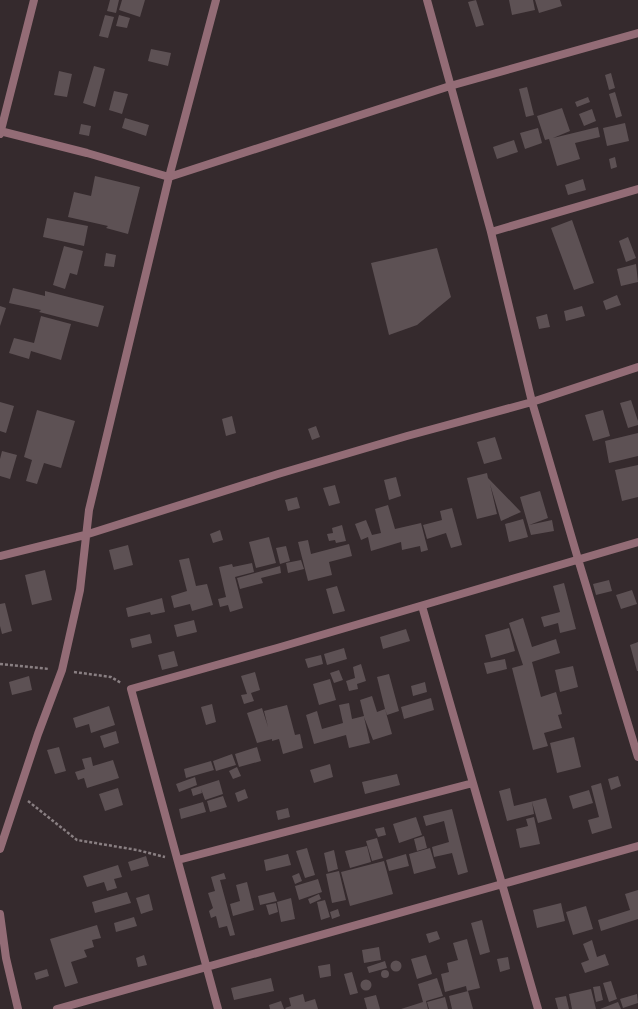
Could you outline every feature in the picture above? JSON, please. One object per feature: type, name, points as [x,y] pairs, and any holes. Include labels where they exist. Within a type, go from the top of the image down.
[{"type":"street","points":[[34,0],[0,132],[87,153],[169,177],[450,86],[638,33]]},
{"type":"street","points":[[0,849],[38,734],[62,670],[80,590],[89,510],[169,177],[216,0]]},
{"type":"street","points":[[427,0],[491,232],[532,402],[638,757]]},
{"type":"street","points":[[491,232],[638,189]]},
{"type":"street","points":[[0,556],[86,534],[278,474],[407,436],[532,402],[638,367]]},
{"type":"street","points":[[218,1009],[131,690],[638,542]]},
{"type":"street","points":[[422,606],[538,1009]]},
{"type":"street","points":[[178,860],[473,783]]},
{"type":"street","points":[[57,1009],[638,846]]},
{"type":"street","points":[[0,914],[6,958],[18,1009]]},
{"type":"path","points":[[18,793],[77,840],[137,850],[178,860]]},
{"type":"building","points":[[110,0],[119,0],[116,13],[107,11]]},
{"type":"building","points":[[122,0],[145,0],[140,17],[119,10]]},
{"type":"building","points":[[476,0],[484,25],[476,27],[468,2]]},
{"type":"building","points":[[509,0],[533,0],[535,10],[512,15]]},
{"type":"building","points":[[535,0],[560,0],[562,6],[539,13]]},
{"type":"building","points":[[105,15],[114,17],[108,38],[99,36]]},
{"type":"building","points":[[119,15],[130,18],[127,28],[116,26]]},
{"type":"building","points":[[151,49],[171,53],[168,66],[148,61]]},
{"type":"building","points":[[94,66],[105,69],[95,107],[83,103]]},
{"type":"building","points":[[59,71],[72,74],[67,97],[54,95]]},
{"type":"building","points":[[611,73],[615,88],[609,90],[605,75]]},
{"type":"building","points":[[527,87],[534,115],[526,117],[519,89]]},
{"type":"building","points":[[114,91],[128,94],[122,114],[109,110]]},
{"type":"building","points":[[615,92],[622,116],[616,118],[609,94]]},
{"type":"building","points":[[588,97],[590,102],[577,107],[575,102]]},
{"type":"building","points":[[562,108],[570,131],[553,138],[598,127],[600,137],[575,143],[580,159],[557,166],[549,139],[545,140],[537,116]]},
{"type":"building","points":[[592,109],[596,121],[584,126],[579,114]]},
{"type":"building","points":[[125,118],[149,125],[146,136],[122,128]]},
{"type":"building","points":[[625,123],[629,141],[607,146],[603,128]]},
{"type":"building","points":[[81,124],[91,126],[89,136],[79,134]]},
{"type":"building","points":[[538,128],[542,143],[525,149],[520,133]]},
{"type":"building","points":[[514,140],[518,152],[497,159],[493,147]]},
{"type":"building","points":[[615,157],[617,167],[611,169],[609,159]]},
{"type":"building","points":[[95,176],[140,187],[128,234],[106,228],[108,226],[68,217],[74,192],[91,196]]},
{"type":"building","points":[[583,179],[586,190],[568,195],[565,185]]},
{"type":"building","points":[[47,218],[88,226],[84,246],[43,237]]},
{"type":"building","points":[[572,220],[594,283],[574,290],[551,228]]},
{"type":"building","points":[[628,237],[636,258],[626,262],[619,241]]},
{"type":"building","points":[[64,246],[83,251],[77,275],[70,273],[65,289],[53,285]]},
{"type":"building","points":[[437,248],[451,297],[417,325],[389,335],[371,263]]},
{"type":"building","points":[[106,253],[116,255],[114,267],[104,266]]},
{"type":"building","points":[[636,264],[638,282],[621,286],[617,269]]},
{"type":"building","points":[[13,288],[45,296],[45,291],[104,306],[98,327],[39,312],[41,310],[9,303]]},
{"type":"building","points":[[617,295],[621,305],[606,310],[603,301]]},
{"type":"building","points":[[0,306],[6,308],[0,326]]},
{"type":"building","points":[[582,306],[585,316],[566,321],[564,311]]},
{"type":"building","points":[[547,314],[550,327],[539,329],[536,317]]},
{"type":"building","points":[[41,316],[71,324],[61,360],[31,351],[29,359],[9,353],[14,338],[34,343]]},
{"type":"building","points":[[631,400],[638,425],[628,428],[620,403]]},
{"type":"building","points":[[0,402],[14,406],[6,433],[0,431]]},
{"type":"building","points":[[37,410],[75,421],[61,468],[44,463],[37,484],[26,481],[32,460],[24,457]]},
{"type":"building","points":[[603,410],[610,436],[593,441],[585,415]]},
{"type":"building","points":[[232,416],[236,433],[226,436],[222,419]]},
{"type":"building","points":[[316,426],[320,437],[312,440],[308,429]]},
{"type":"building","points":[[638,433],[638,456],[609,463],[605,441]]},
{"type":"building","points":[[495,437],[502,459],[484,464],[477,442]]},
{"type":"building","points":[[2,451],[17,455],[10,479],[0,476],[0,459]]},
{"type":"building","points":[[638,465],[638,497],[622,501],[615,470]]},
{"type":"building","points":[[487,473],[488,478],[521,512],[501,521],[490,484],[497,514],[477,519],[467,478]]},
{"type":"building","points":[[396,477],[401,496],[389,500],[384,480]]},
{"type":"building","points":[[335,485],[340,503],[329,506],[323,488]]},
{"type":"building","points":[[540,491],[548,518],[529,525],[552,520],[554,531],[531,535],[520,497]]},
{"type":"building","points":[[297,497],[300,508],[288,511],[285,500]]},
{"type":"building","points":[[388,505],[395,529],[421,523],[428,550],[421,552],[420,546],[402,550],[401,542],[371,551],[368,537],[361,540],[355,524],[366,520],[372,535],[381,533],[375,509]]},
{"type":"building","points":[[452,508],[462,545],[451,548],[446,533],[427,539],[423,525],[442,520],[440,511]]},
{"type":"building","points":[[523,519],[528,537],[509,542],[505,524]]},
{"type":"building","points":[[342,525],[346,541],[336,543],[335,540],[329,541],[327,534],[333,533],[332,528]]},
{"type":"building","points":[[220,530],[223,540],[213,543],[210,534]]},
{"type":"building","points":[[269,537],[276,563],[256,568],[249,542]]},
{"type":"building","points":[[308,540],[311,554],[349,544],[352,556],[329,562],[332,575],[308,581],[298,542]]},
{"type":"building","points":[[128,545],[133,565],[114,570],[109,550]]},
{"type":"building","points":[[286,546],[290,561],[280,564],[276,548]]},
{"type":"building","points":[[189,558],[196,586],[207,584],[213,605],[192,611],[190,604],[174,608],[171,596],[187,591],[179,560]]},
{"type":"building","points":[[301,560],[304,569],[288,573],[286,563]]},
{"type":"building","points":[[252,563],[254,572],[235,577],[243,608],[230,612],[228,605],[220,607],[218,599],[226,597],[219,567],[232,564],[233,567]]},
{"type":"building","points":[[280,566],[281,573],[261,578],[263,583],[240,589],[237,578]]},
{"type":"building","points":[[45,570],[52,600],[32,605],[25,575]]},
{"type":"building","points":[[609,580],[612,591],[596,595],[593,584]]},
{"type":"building","points":[[564,583],[576,629],[560,633],[558,623],[544,627],[541,617],[560,612],[553,586]]},
{"type":"building","points":[[337,586],[345,611],[333,614],[326,589]]},
{"type":"building","points":[[632,590],[637,604],[621,609],[616,595]]},
{"type":"building","points":[[162,598],[165,612],[151,615],[150,612],[128,617],[126,608]]},
{"type":"building","points":[[5,603],[12,631],[2,634],[0,626],[0,604]]},
{"type":"building","points":[[523,618],[532,647],[556,639],[560,653],[532,662],[541,697],[556,692],[562,714],[558,715],[562,728],[544,733],[548,746],[533,750],[512,668],[523,665],[509,623]]},
{"type":"building","points":[[194,620],[197,632],[177,637],[174,625]]},
{"type":"building","points":[[509,628],[515,651],[491,658],[485,635]]},
{"type":"building","points":[[406,629],[410,641],[383,649],[380,637]]},
{"type":"building","points":[[150,634],[152,643],[132,648],[130,639]]},
{"type":"building","points":[[638,642],[638,671],[637,671],[630,645]]},
{"type":"building","points":[[344,648],[347,659],[327,665],[324,654]]},
{"type":"building","points":[[174,651],[178,666],[162,670],[158,655]]},
{"type":"building","points":[[321,655],[323,664],[308,668],[305,659]]},
{"type":"building","points":[[505,659],[507,669],[487,674],[484,663]]},
{"type":"building","points":[[361,664],[366,681],[357,684],[358,689],[349,691],[346,681],[355,678],[353,667]]},
{"type":"building","points":[[573,666],[578,687],[560,692],[555,670]]},
{"type":"building","points":[[339,670],[343,680],[334,683],[330,673]]},
{"type":"building","points":[[255,672],[260,690],[251,693],[254,701],[244,704],[241,695],[247,694],[241,676]]},
{"type":"building","points":[[389,674],[399,711],[387,715],[377,677]]},
{"type":"building","points":[[29,676],[32,690],[12,695],[9,682]]},
{"type":"building","points":[[330,679],[336,700],[319,705],[313,684]]},
{"type":"building","points":[[425,682],[427,692],[413,696],[411,686]]},
{"type":"building","points":[[372,696],[377,712],[385,709],[392,734],[373,740],[364,717],[370,743],[349,748],[346,735],[314,744],[306,715],[317,711],[322,729],[343,723],[339,705],[349,703],[352,719],[364,716],[360,700]]},
{"type":"building","points":[[431,698],[434,710],[404,719],[401,707]]},
{"type":"building","points":[[212,704],[216,722],[206,725],[201,707]]},
{"type":"building","points":[[287,705],[295,735],[300,734],[303,748],[283,754],[279,739],[272,741],[272,739],[257,743],[247,713],[262,708],[268,727],[264,711]]},
{"type":"building","points":[[109,706],[115,725],[91,733],[89,724],[76,728],[73,718]]},
{"type":"building","points":[[116,731],[119,743],[104,748],[100,736]]},
{"type":"building","points":[[574,737],[581,767],[557,773],[550,743]]},
{"type":"building","points":[[59,747],[66,771],[55,774],[47,750]]},
{"type":"building","points":[[257,747],[261,761],[239,767],[235,754]]},
{"type":"building","points":[[232,754],[236,765],[216,771],[213,761]]},
{"type":"building","points":[[91,757],[93,766],[113,760],[119,778],[87,788],[84,778],[78,780],[75,772],[85,769],[82,759]]},
{"type":"building","points":[[211,761],[214,770],[186,778],[184,769]]},
{"type":"building","points":[[330,764],[333,777],[314,783],[310,770]]},
{"type":"building","points":[[237,767],[241,776],[233,779],[229,771]]},
{"type":"building","points":[[397,774],[400,785],[365,794],[362,782]]},
{"type":"building","points":[[618,776],[621,786],[611,790],[608,779]]},
{"type":"building","points":[[195,777],[197,785],[179,792],[176,784]]},
{"type":"building","points":[[219,780],[223,794],[205,800],[201,789],[202,793],[193,796],[191,789]]},
{"type":"building","points":[[601,783],[612,828],[592,834],[588,820],[599,817],[591,786]]},
{"type":"building","points":[[118,788],[123,805],[105,811],[99,794]]},
{"type":"building","points":[[510,788],[514,806],[546,798],[552,819],[538,823],[532,802],[534,814],[507,821],[499,791]]},
{"type":"building","points":[[245,789],[248,798],[238,802],[235,793]]},
{"type":"building","points":[[589,790],[593,803],[573,809],[569,796]]},
{"type":"building","points":[[223,796],[227,807],[210,812],[207,801]]},
{"type":"building","points":[[203,802],[206,812],[181,819],[179,809]]},
{"type":"building","points":[[288,808],[290,817],[278,820],[276,811]]},
{"type":"building","points":[[452,809],[468,872],[458,875],[452,853],[434,857],[432,847],[449,842],[444,821],[426,826],[423,816]]},
{"type":"building","points":[[416,817],[422,835],[399,843],[393,824]]},
{"type":"building","points":[[534,817],[540,844],[520,848],[516,829],[528,826],[526,819]]},
{"type":"building","points":[[384,827],[386,835],[378,837],[375,829]]},
{"type":"building","points":[[424,836],[427,848],[417,851],[414,839]]},
{"type":"building","points":[[377,838],[383,858],[372,861],[366,841]]},
{"type":"building","points":[[367,846],[371,862],[350,868],[345,851]]},
{"type":"building","points":[[307,848],[315,875],[305,878],[296,851]]},
{"type":"building","points":[[430,848],[436,868],[414,874],[409,854]]},
{"type":"building","points":[[334,850],[338,869],[328,872],[324,853]]},
{"type":"building","points":[[288,854],[291,865],[266,871],[264,860]]},
{"type":"building","points":[[406,854],[409,866],[389,871],[386,860]]},
{"type":"building","points":[[146,856],[149,866],[131,871],[128,862]]},
{"type":"building","points":[[384,861],[393,894],[350,906],[341,872]]},
{"type":"building","points":[[118,865],[122,877],[114,879],[117,888],[107,891],[104,882],[87,887],[83,876]]},
{"type":"building","points":[[339,871],[346,900],[332,903],[326,874]]},
{"type":"building","points":[[224,873],[226,879],[220,880],[235,935],[230,936],[227,926],[219,928],[216,916],[211,918],[209,911],[213,908],[208,893],[215,891],[211,877]]},
{"type":"building","points":[[299,873],[302,881],[295,884],[292,876]]},
{"type":"building","points":[[318,879],[322,892],[299,900],[295,886]]},
{"type":"building","points":[[247,882],[254,910],[233,916],[230,904],[240,901],[236,885]]},
{"type":"building","points":[[638,890],[638,919],[601,931],[598,920],[630,910],[625,894]]},
{"type":"building","points":[[127,892],[131,903],[95,913],[92,902]]},
{"type":"building","points":[[274,892],[277,901],[260,905],[258,896]]},
{"type":"building","points":[[149,894],[153,910],[141,914],[136,898]]},
{"type":"building","points":[[319,894],[321,899],[310,904],[308,899]]},
{"type":"building","points":[[291,898],[295,919],[281,922],[277,902]]},
{"type":"building","points":[[325,900],[330,917],[321,920],[317,902]]},
{"type":"building","points":[[276,903],[278,912],[269,915],[266,905]]},
{"type":"building","points":[[561,903],[565,921],[537,928],[533,910]]},
{"type":"building","points":[[586,906],[593,929],[573,935],[566,912]]},
{"type":"building","points":[[338,909],[340,916],[332,919],[330,912]]},
{"type":"building","points":[[134,917],[137,926],[116,932],[114,923]]},
{"type":"building","points":[[482,920],[490,952],[480,955],[471,923]]},
{"type":"building","points":[[97,925],[101,938],[92,940],[94,947],[84,950],[87,957],[71,962],[78,983],[65,987],[50,939]]},
{"type":"building","points":[[437,931],[440,939],[429,943],[426,934]]},
{"type":"building","points":[[467,939],[480,988],[467,991],[466,986],[445,992],[441,974],[449,972],[447,963],[458,960],[453,943]]},
{"type":"building","points":[[592,940],[597,957],[605,954],[609,965],[585,973],[581,963],[589,960],[583,944]]},
{"type":"building","points":[[379,947],[381,960],[364,963],[362,950]]},
{"type":"building","points":[[144,955],[147,965],[138,967],[136,958]]},
{"type":"building","points":[[426,955],[432,974],[417,979],[411,959]]},
{"type":"building","points":[[508,957],[510,969],[500,972],[497,959]]},
{"type":"building","points":[[385,961],[387,968],[369,973],[367,967]]},
{"type":"building","points":[[394,961],[398,961],[400,962],[400,970],[394,971],[391,968],[391,964]]},
{"type":"building","points":[[330,964],[331,976],[320,978],[318,966]]},
{"type":"building","points":[[47,969],[49,976],[36,980],[34,973]]},
{"type":"building","points":[[383,970],[387,970],[389,974],[387,978],[383,978],[381,976],[381,972]]},
{"type":"building","points":[[352,972],[358,993],[350,995],[344,974]]},
{"type":"building","points":[[271,978],[274,991],[234,1000],[231,988]]},
{"type":"building","points":[[437,978],[443,996],[426,1001],[428,1009],[401,1009],[423,1002],[418,984]]},
{"type":"building","points":[[366,979],[370,981],[372,985],[370,989],[366,991],[362,989],[360,985],[362,981]]},
{"type":"building","points":[[611,981],[617,999],[609,1002],[603,983]]},
{"type":"building","points":[[600,986],[603,1000],[596,1002],[593,987]]},
{"type":"building","points":[[591,989],[596,1009],[572,1009],[569,994]]},
{"type":"building","points":[[468,991],[473,1009],[452,1009],[449,996]]},
{"type":"building","points":[[303,994],[305,1002],[315,999],[318,1009],[285,1008],[291,1006],[289,998]]},
{"type":"building","points":[[637,994],[638,1003],[623,1008],[620,999]]},
{"type":"building","points":[[376,995],[380,1009],[367,1009],[364,998]]},
{"type":"building","points":[[566,996],[569,1009],[558,1009],[555,998]]},
{"type":"building","points":[[445,997],[448,1009],[429,1009],[427,1002]]},
{"type":"building","points":[[281,1001],[284,1009],[270,1009],[269,1005]]},
{"type":"building","points":[[618,1002],[621,1009],[600,1009]]}]
